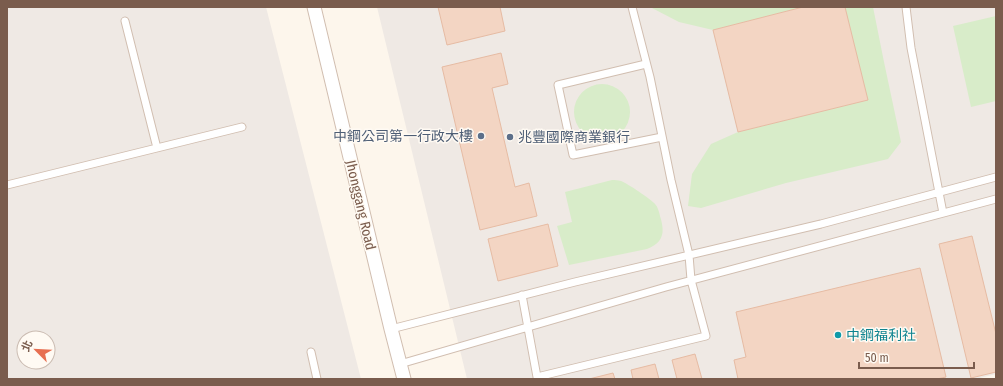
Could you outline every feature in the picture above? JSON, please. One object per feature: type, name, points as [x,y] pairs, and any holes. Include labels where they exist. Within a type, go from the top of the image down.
[{"type":"street","name":"Jhonggang Road","points":[[314,7],[390,329],[404,379]]},
{"type":"lane","points":[[522,295],[537,377],[706,336],[691,280],[689,255],[632,7]]},
{"type":"lane","points":[[906,7],[911,48],[943,213]]},
{"type":"lane","points":[[125,20],[157,148]]},
{"type":"lane","points":[[646,64],[558,85],[573,155],[662,137]]},
{"type":"lane","points":[[7,185],[242,127]]},
{"type":"lane","points":[[390,329],[522,295],[822,224],[996,176]]},
{"type":"lane","points":[[400,364],[691,280],[996,199]]},
{"type":"lane","points":[[311,352],[318,379]]},
{"type":"shaded area","points":[[7,7],[266,7],[361,379],[7,379]]},
{"type":"shaded area","points":[[377,7],[996,7],[996,374],[976,379],[467,379]]},
{"type":"green space","points":[[650,7],[803,7],[713,30],[679,22]]},
{"type":"green space","points":[[845,7],[873,7],[901,142],[888,159],[786,183],[701,208],[688,206],[692,174],[711,144],[738,132],[867,100]]},
{"type":"green space","points":[[996,16],[996,101],[971,107],[953,26]]},
{"type":"green space","points":[[596,84],[608,84],[618,88],[626,96],[630,106],[630,118],[626,128],[618,136],[608,140],[596,140],[586,136],[578,128],[574,118],[574,106],[578,96],[586,88]]},
{"type":"green space","points":[[612,180],[621,181],[645,195],[656,205],[662,222],[663,232],[660,240],[647,249],[569,265],[557,226],[572,222],[565,192]]},
{"type":"building","points":[[438,7],[500,7],[505,31],[447,45]]},
{"type":"building","points":[[803,7],[845,7],[868,100],[738,132],[713,30]]},
{"type":"building","name":"中鋼公司第一行政大樓","points":[[501,53],[508,84],[492,88],[515,187],[529,183],[537,216],[480,230],[442,67]]},
{"type":"building","points":[[548,224],[558,266],[498,281],[488,239]]},
{"type":"building","points":[[972,236],[996,334],[996,372],[971,378],[939,244]]},
{"type":"building","name":"中鋼福利社","points":[[920,268],[946,377],[937,379],[738,379],[734,360],[746,357],[736,312]]},
{"type":"building","points":[[695,354],[702,379],[677,379],[672,360]]},
{"type":"building","points":[[655,364],[659,379],[633,379],[631,370]]},
{"type":"building","points":[[613,373],[615,379],[589,379]]},
{"type":"place","name":"中鋼公司第一行政大樓","points":[[481,136]]},
{"type":"place","name":"兆豐國際商業銀行","points":[[510,137]]},
{"type":"place","name":"中鋼福利社","points":[[838,335]]}]
